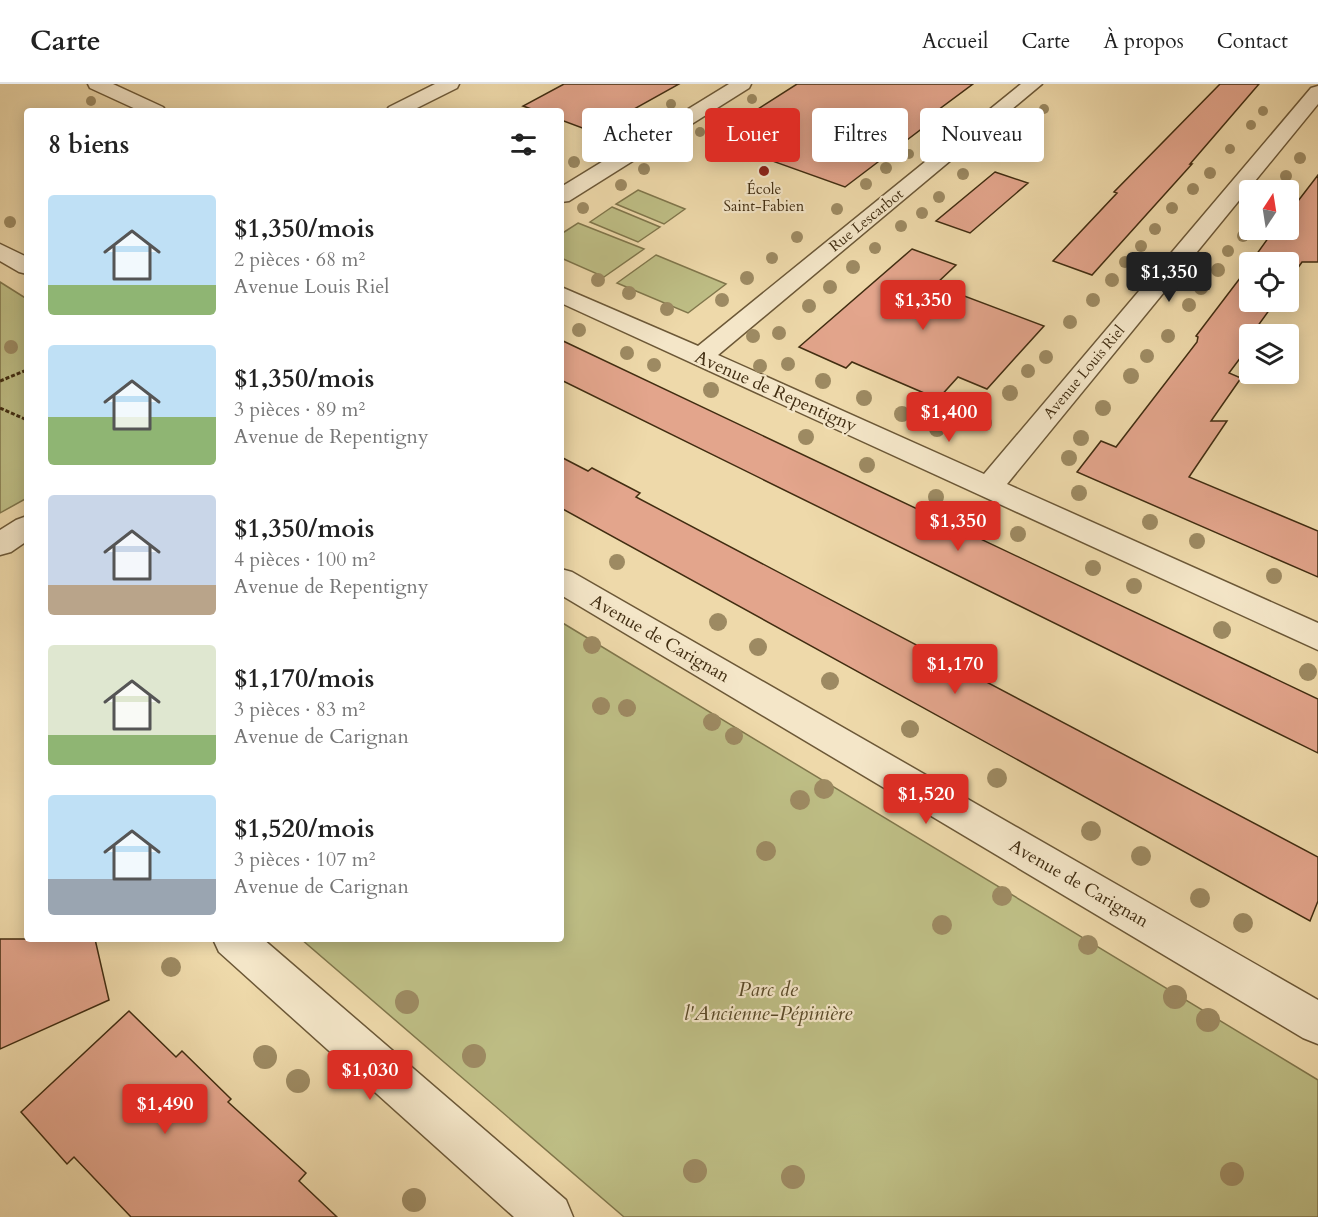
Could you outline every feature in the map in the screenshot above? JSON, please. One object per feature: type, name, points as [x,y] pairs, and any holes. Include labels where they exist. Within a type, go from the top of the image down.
[{"type":"street","points":[[97,84],[150,108]]},
{"type":"street","points":[[402,108],[450,84]]},
{"type":"street","points":[[564,194],[742,84]]},
{"type":"street","name":"Rue Lescarbot","points":[[700,357],[1033,84]]},
{"type":"street","points":[[126,97],[149,88]]},
{"type":"street","name":"Avenue Louis Riel","points":[[989,487],[1298,129],[1318,92]]},
{"type":"street","points":[[0,251],[24,265]]},
{"type":"street","name":"Avenue de Repentigny","points":[[564,295],[1318,637]]},
{"type":"street","points":[[0,544],[24,529]]},
{"type":"street","name":"Avenue de Carignan","points":[[564,582],[1318,1023]]},
{"type":"street","points":[[236,942],[549,1217]]},
{"type":"path","points":[[0,381],[24,371]]},
{"type":"path","points":[[0,408],[24,419]]},
{"type":"green space","points":[[638,190],[685,209],[664,224],[616,204]]},
{"type":"green space","points":[[612,207],[660,227],[638,242],[590,222]]},
{"type":"green space","points":[[578,223],[644,249],[604,277],[564,259],[564,232]]},
{"type":"green space","points":[[656,255],[726,284],[688,313],[617,283]]},
{"type":"green space","points":[[0,282],[24,297],[24,500],[0,513]]},
{"type":"green space","name":"Parc de l'Ancienne-Pépinière","points":[[564,624],[1318,1080],[1318,1217],[624,1217],[304,942],[564,942]]},
{"type":"building","points":[[564,84],[679,84],[636,108],[582,108],[582,128],[564,121],[564,108],[523,106]]},
{"type":"building","points":[[797,84],[973,84],[941,108],[920,108],[920,130],[908,139],[908,108],[812,108],[812,162],[878,162],[845,187],[775,162],[800,162],[800,108],[759,108]]},
{"type":"building","points":[[1220,84],[1259,84],[1190,164],[1192,164],[1092,275],[1053,261],[1117,193],[1114,192]]},
{"type":"building","points":[[995,172],[1028,183],[970,233],[936,221]]},
{"type":"building","points":[[1318,175],[1318,262],[1302,262],[1299,266],[1299,252],[1258,252],[1267,240],[1299,240],[1299,200]]},
{"type":"building","points":[[912,249],[956,265],[935,285],[1044,326],[987,389],[958,377],[938,399],[852,362],[846,368],[799,347]]},
{"type":"building","points":[[1239,279],[1239,312],[1268,312],[1259,324],[1239,324],[1239,360],[1229,373],[1239,377],[1239,381],[1211,421],[1227,421],[1189,477],[1318,531],[1318,577],[1077,472],[1101,441],[1116,447],[1197,342],[1198,337],[1196,336]]},
{"type":"building","points":[[564,341],[1318,699],[1318,753],[564,381]]},
{"type":"building","points":[[564,459],[588,471],[592,468],[640,493],[636,497],[1318,857],[1318,901],[1310,921],[564,510]]},
{"type":"building","points":[[0,939],[24,939],[24,942],[96,942],[109,1000],[0,1049]]},
{"type":"building","points":[[129,1011],[176,1057],[182,1051],[231,1099],[228,1102],[306,1173],[299,1181],[337,1217],[131,1217],[74,1157],[67,1164],[21,1112]]},
{"type":"place","name":"École Saint-Fabien","points":[[764,171]]}]
